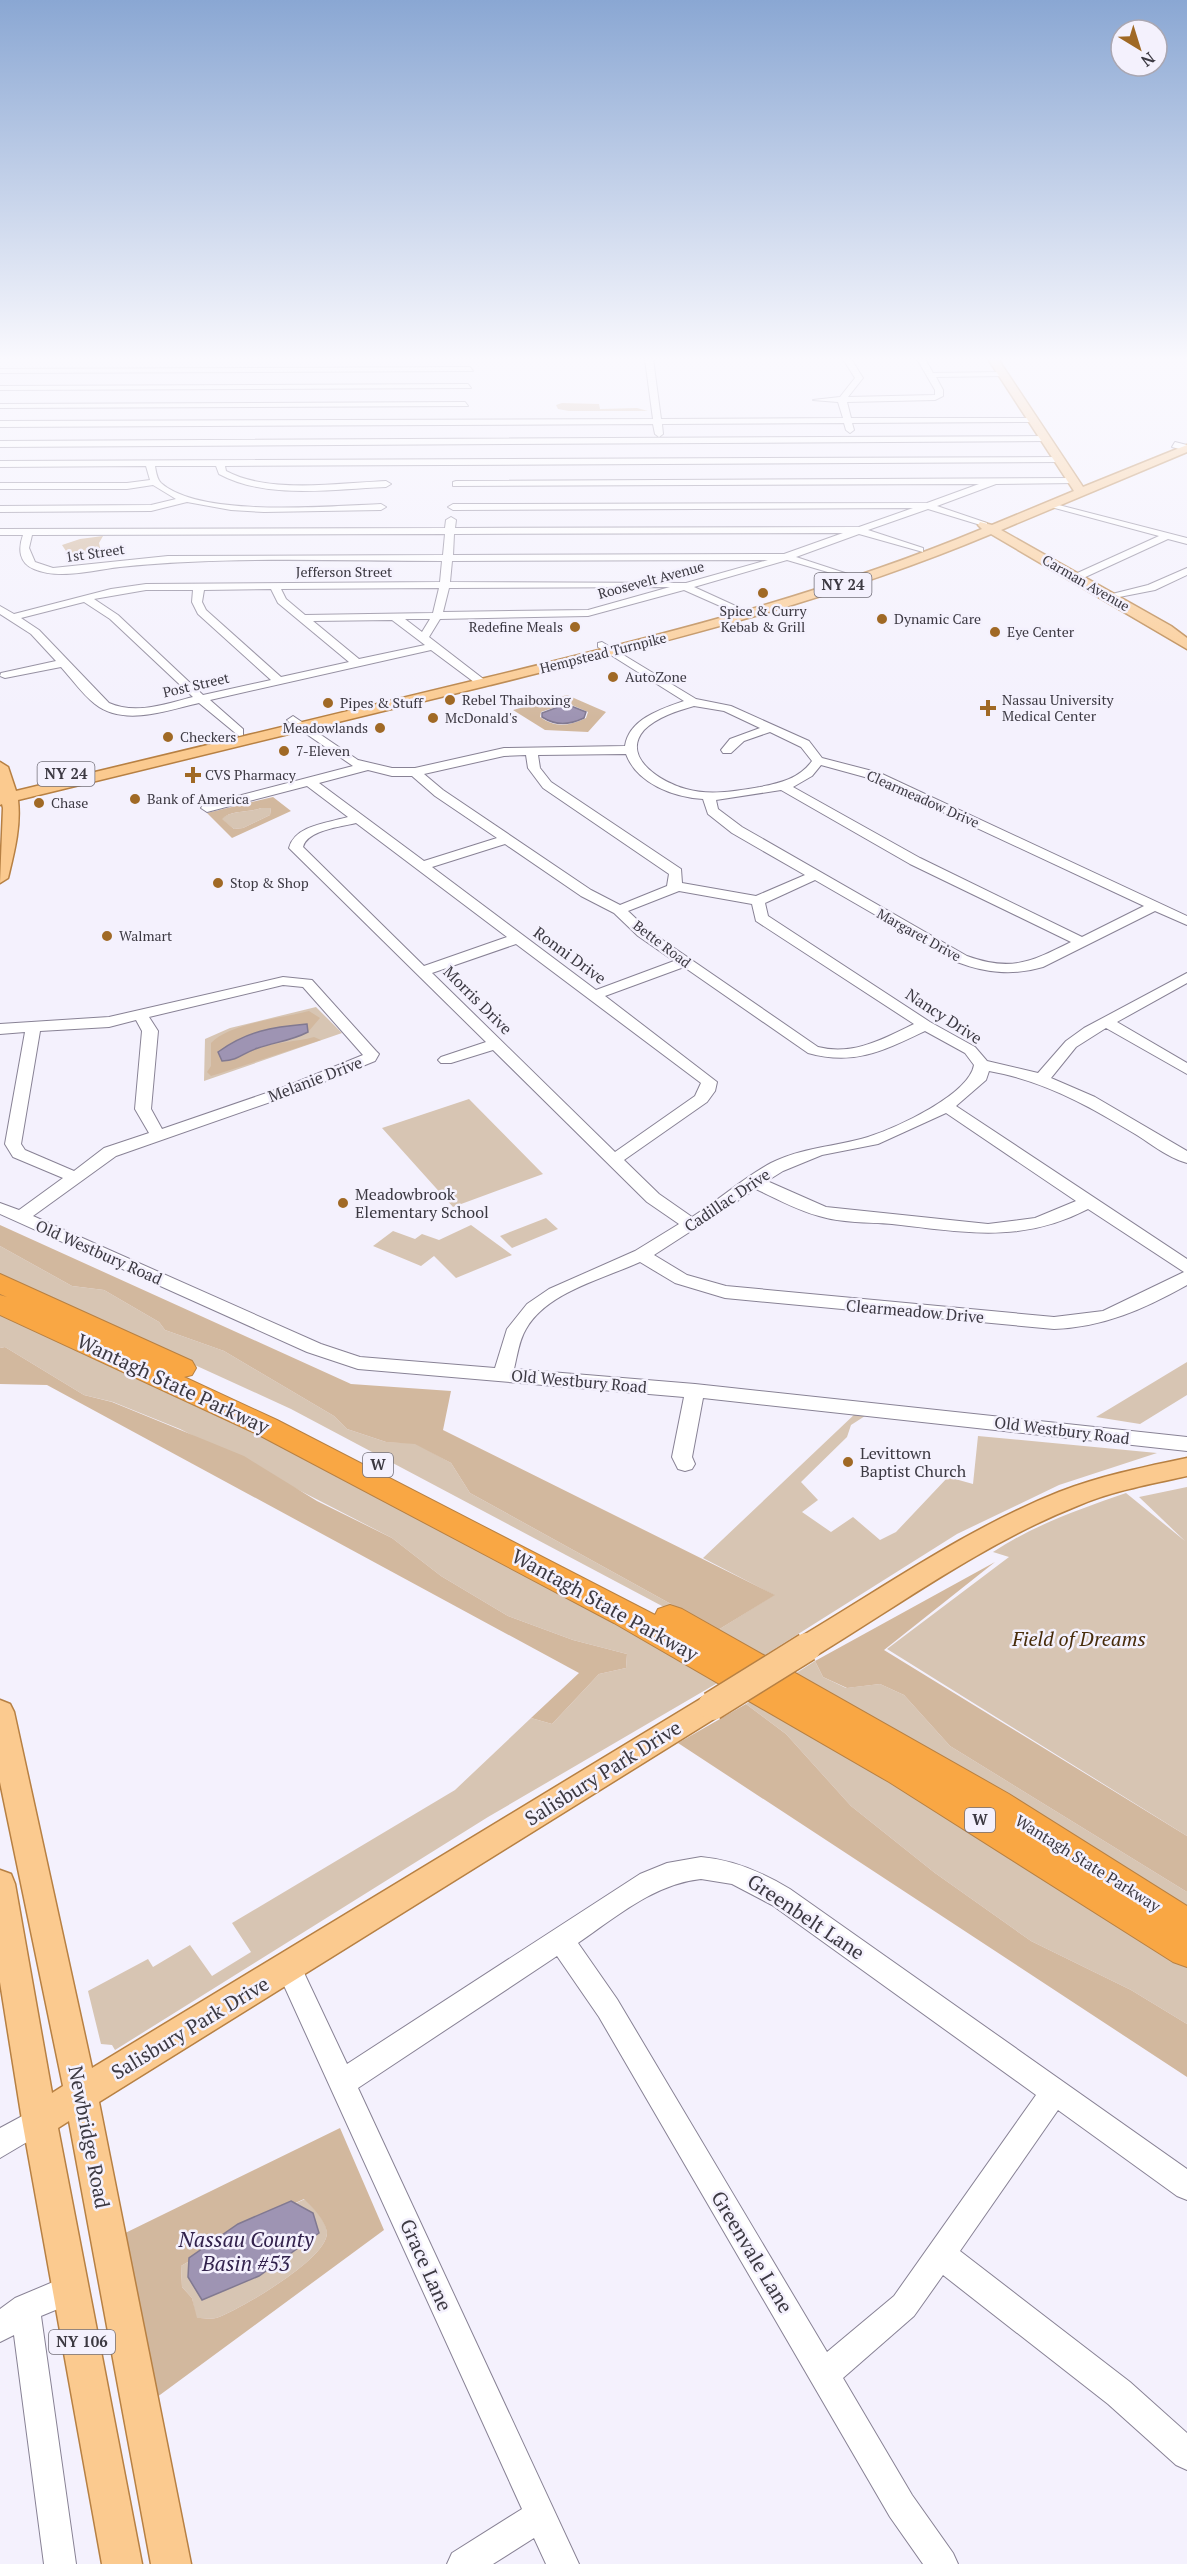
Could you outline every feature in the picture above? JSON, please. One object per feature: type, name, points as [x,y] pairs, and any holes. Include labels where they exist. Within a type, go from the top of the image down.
[{"type":"highway","name":"Wantagh State Parkway","points":[[0,1283],[285,1417],[596,1577],[817,1700],[966,1787],[1187,1926]]},
{"type":"highway","name":"Wantagh State Parkway","points":[[0,1304],[267,1427],[626,1614],[902,1772],[1187,1950]]},
{"type":"main road","points":[[1071,479],[1077,487]]},
{"type":"main road","name":"Hempstead Turnpike","points":[[5,794],[607,648],[836,588],[989,527],[1099,479]]},
{"type":"main road","name":"Hempstead Turnpike","points":[[607,648],[843,576],[1054,505],[1077,487]]},
{"type":"main road","name":"Carman Avenue","points":[[989,527],[1166,629],[1187,645]]},
{"type":"main road","name":"Hempstead Turnpike","points":[[5,794],[239,732],[297,723]]},
{"type":"main road","points":[[0,767],[9,840],[0,878]]},
{"type":"main road","name":"Salisbury Park Drive","points":[[39,2120],[807,1647],[998,1533],[1071,1498],[1128,1480],[1187,1467]]},
{"type":"main road","name":"Newbridge Road","points":[[0,1712],[4,1749],[81,2094],[171,2564]]},
{"type":"main road","name":"NY 106","points":[[1,1898],[39,2120],[122,2564]]},
{"type":"street","points":[[153,479],[168,491],[187,499],[251,508],[379,520],[450,532],[675,548],[861,531],[920,550]]},
{"type":"street","points":[[234,479],[254,484],[386,484]]},
{"type":"street","points":[[379,520],[387,479]]},
{"type":"street","points":[[423,638],[433,628],[438,614],[457,479]]},
{"type":"street","points":[[665,479],[675,548],[736,610]]},
{"type":"street","points":[[869,479],[886,522]]},
{"type":"street","points":[[0,486],[127,486],[156,482]]},
{"type":"street","points":[[456,484],[666,483],[875,494],[993,482],[1077,487]]},
{"type":"street","name":"Roosevelt Avenue","points":[[301,618],[588,613],[675,548],[788,557],[993,482]]},
{"type":"street","points":[[453,507],[675,548],[875,494],[930,506],[989,527]]},
{"type":"street","points":[[0,509],[151,508],[187,499]]},
{"type":"street","points":[[1054,505],[1187,541]]},
{"type":"street","points":[[97,533],[109,509]]},
{"type":"street","points":[[0,532],[97,533],[251,545],[379,520]]},
{"type":"street","name":"1st Street","points":[[28,533],[23,548],[25,556],[36,567],[46,570],[144,573],[251,545],[447,557],[675,548],[788,557],[843,576]]},
{"type":"street","points":[[1077,577],[1167,536]]},
{"type":"street","name":"Jefferson Street","points":[[13,617],[86,599],[144,573],[200,586],[443,585],[675,548]]},
{"type":"street","points":[[1109,596],[1151,588],[1187,571]]},
{"type":"street","points":[[1164,582],[1184,587]]},
{"type":"street","points":[[200,586],[197,602],[202,612],[279,681]]},
{"type":"street","points":[[276,586],[277,595],[282,601],[357,663]]},
{"type":"street","points":[[86,599],[114,617],[239,732]]},
{"type":"street","name":"Post Street","points":[[0,609],[35,632],[98,701],[110,708],[146,711],[433,646]]},
{"type":"street","points":[[393,615],[477,680]]},
{"type":"street","points":[[607,648],[693,702],[728,708],[805,744],[818,761],[811,772],[784,787],[738,795],[709,797],[674,790],[652,779],[638,767],[630,750],[636,733],[647,722],[661,713],[693,702]]},
{"type":"street","points":[[5,675],[63,663]]},
{"type":"street","points":[[297,723],[346,758],[365,767],[392,772],[415,772],[479,756],[531,751],[630,750]]},
{"type":"street","points":[[727,750],[728,746],[737,741],[772,728]]},
{"type":"street","points":[[531,751],[534,768],[547,784],[667,863],[676,872],[676,886]]},
{"type":"street","name":"Clearmeadow Drive","points":[[818,761],[876,776],[1187,921]]},
{"type":"street","points":[[207,808],[365,767]]},
{"type":"street","name":"Bette Road","points":[[415,772],[439,793],[586,893],[619,910],[643,933],[802,1043],[822,1053],[844,1056],[859,1053],[925,1025]]},
{"type":"street","name":"Ronni Drive","points":[[310,782],[703,1076],[709,1084],[701,1099],[614,1160]]},
{"type":"street","points":[[784,787],[907,857],[1081,942]]},
{"type":"street","name":"Margaret Drive","points":[[709,797],[712,811],[719,818],[814,876],[962,959],[981,966],[1003,969],[1025,968],[1155,906]]},
{"type":"street","name":"Morris Drive","points":[[358,818],[303,836],[296,848],[653,1198],[691,1224]]},
{"type":"street","points":[[423,866],[507,839]]},
{"type":"street","points":[[619,910],[668,892],[676,886],[758,901],[773,892],[814,876]]},
{"type":"street","name":"Nancy Drive","points":[[758,901],[761,918],[771,926],[925,1025],[970,1050],[982,1065],[1009,1068],[1043,1077],[1075,1091],[1187,1158]]},
{"type":"street","points":[[423,971],[518,938]]},
{"type":"street","points":[[595,995],[685,962]]},
{"type":"street","name":"Melanie Drive","points":[[0,1029],[109,1022],[142,1017],[283,981],[298,980],[307,983],[371,1054],[370,1059],[293,1089],[110,1152],[21,1217]]},
{"type":"street","points":[[1043,1077],[1071,1044],[1106,1022],[1183,983]]},
{"type":"street","points":[[142,1017],[150,1031],[143,1109],[158,1135]]},
{"type":"street","points":[[1106,1022],[1187,1069]]},
{"type":"street","points":[[33,1027],[13,1144],[20,1153],[74,1177]]},
{"type":"street","points":[[446,1059],[496,1044]]},
{"type":"street","name":"Cadillac Drive","points":[[503,1374],[516,1329],[533,1308],[555,1293],[641,1255],[797,1158],[872,1141],[946,1106],[980,1077],[982,1065]]},
{"type":"street","points":[[946,1106],[1187,1267]]},
{"type":"street","points":[[755,1182],[824,1212],[988,1229],[1014,1229],[1041,1224],[1089,1201]]},
{"type":"street","name":"Old Westbury Road","points":[[0,1208],[344,1359],[380,1366],[695,1391],[1187,1444]]},
{"type":"street","name":"Clearmeadow Drive","points":[[641,1255],[681,1279],[725,1292],[1054,1323],[1086,1322],[1114,1316],[1187,1277]]},
{"type":"street","points":[[685,1464],[682,1457],[695,1391]]},
{"type":"street","name":"Greenbelt Lane","points":[[343,2082],[664,1875],[697,1868],[739,1873],[781,1897],[1187,2187]]},
{"type":"street","name":"Greenvale Lane","points":[[561,1940],[608,2008],[901,2506],[942,2564]]},
{"type":"street","name":"Grace Lane","points":[[289,1968],[563,2564]]},
{"type":"street","points":[[824,2374],[904,2306],[1054,2092]]},
{"type":"street","points":[[0,2144],[39,2120]]},
{"type":"street","points":[[941,2255],[1119,2393],[1187,2454]]},
{"type":"street","points":[[0,2327],[25,2308],[72,2289]]},
{"type":"street","points":[[25,2308],[60,2564]]},
{"type":"street","points":[[463,2564],[540,2516]]},
{"type":"green space","points":[[271,808],[270,815],[243,828],[234,829],[221,819],[230,814]]},
{"type":"green space","points":[[316,1007],[342,1033],[204,1081],[205,1039],[230,1028]]},
{"type":"green space","points":[[469,1099],[543,1174],[453,1207],[382,1128]]},
{"type":"green space","points":[[546,1218],[558,1229],[512,1248],[500,1236]]},
{"type":"green space","points":[[471,1225],[512,1255],[456,1278],[434,1256],[421,1266],[373,1246],[393,1231],[415,1239],[422,1234],[439,1240]]},
{"type":"green space","points":[[0,1246],[72,1286],[104,1290],[159,1322],[165,1330],[224,1351],[334,1416],[347,1429],[386,1442],[415,1443],[451,1463],[470,1493],[718,1630],[774,1595],[703,1558],[857,1412],[865,1416],[851,1425],[847,1437],[801,1482],[818,1500],[802,1512],[831,1532],[853,1517],[880,1540],[896,1532],[948,1477],[973,1484],[978,1436],[1157,1453],[1059,1485],[957,1534],[760,1658],[291,1409],[0,1276]]},
{"type":"green space","points":[[0,1307],[258,1431],[726,1678],[488,1817],[115,2050],[112,2045],[101,2044],[88,1991],[148,1959],[153,1967],[190,1945],[212,1976],[251,1952],[232,1923],[455,1790],[531,1718],[552,1724],[599,1674],[626,1668],[627,1654],[573,1640],[508,1616],[441,1576],[392,1538],[180,1429],[113,1402],[84,1395],[5,1347],[0,1348]]},
{"type":"green space","points":[[1187,1362],[1187,1395],[1140,1424],[1096,1417]]},
{"type":"green space","name":"Field of Dreams","points":[[1187,1487],[1187,1836],[887,1649],[1009,1557],[993,1552],[1041,1526],[1092,1505],[1126,1493],[1185,1541],[1139,1497]]},
{"type":"green space","points":[[815,1661],[823,1677],[846,1688],[880,1684],[904,1695],[950,1746],[1187,1892],[1187,1914],[790,1677]]},
{"type":"green space","points":[[758,1696],[1187,1964],[1187,2024],[1131,1990],[1031,1941],[935,1873],[851,1806],[786,1734],[746,1704]]},
{"type":"green space","name":"Nassau County Basin #53","points":[[305,2199],[319,2214],[327,2233],[323,2244],[313,2256],[282,2281],[230,2312],[214,2318],[196,2318],[192,2298],[182,2287],[181,2266],[261,2219]]},
{"type":"shaded area","points":[[103,536],[99,543],[101,552],[70,557],[62,545],[80,539]]},
{"type":"shaded area","points":[[567,695],[606,712],[588,732],[545,730],[513,710]],"holes":[[[567,703],[588,712],[586,718],[568,724],[551,723],[540,717],[541,712]]]},
{"type":"shaded area","points":[[273,797],[291,811],[232,838],[207,813]],"holes":[[[271,808],[270,815],[243,828],[234,829],[222,819],[235,813]]]},
{"type":"shaded area","points":[[309,1011],[320,1018],[308,1032],[307,1024],[263,1030],[222,1061],[271,1044],[314,1037],[321,1040],[211,1076],[207,1072],[211,1066],[211,1043],[220,1036],[257,1022]]},
{"type":"shaded area","points":[[0,1225],[351,1384],[451,1391],[443,1430],[775,1595],[718,1630],[470,1493],[451,1463],[415,1444],[386,1442],[347,1429],[334,1416],[224,1351],[165,1330],[159,1322],[104,1290],[72,1286],[0,1246]]},
{"type":"shaded area","points":[[5,1347],[84,1395],[112,1402],[244,1456],[317,1501],[392,1538],[441,1576],[508,1616],[573,1640],[627,1654],[626,1668],[599,1674],[552,1724],[531,1718],[579,1673],[47,1385],[0,1384],[0,1348]]},
{"type":"shaded area","points":[[995,1562],[884,1650],[1187,1836],[1187,1892],[950,1746],[904,1695],[880,1684],[847,1688],[823,1677],[815,1661]]},
{"type":"shaded area","points":[[746,1704],[786,1734],[851,1806],[935,1873],[1031,1941],[1131,1990],[1187,2024],[1187,2077],[678,1743]]},
{"type":"shaded area","points":[[340,2128],[384,2230],[149,2403],[115,2238]],"holes":[[[304,2199],[315,2210],[327,2233],[323,2244],[313,2256],[299,2269],[246,2304],[217,2318],[197,2318],[192,2298],[182,2287],[181,2266],[261,2219]]]},
{"type":"water","points":[[566,704],[586,712],[584,718],[563,724],[542,717],[542,713]]},
{"type":"water","points":[[307,1024],[308,1032],[302,1035],[258,1048],[233,1059],[222,1061],[218,1052],[239,1039],[260,1031]]},
{"type":"water","name":"Nassau County Basin #53","points":[[291,2201],[313,2213],[319,2233],[259,2276],[202,2300],[188,2277],[189,2258],[238,2224]]},
{"type":"place","name":"Spice & Curry Kebab & Grill","points":[[763,593]]},
{"type":"place","name":"Dynamic Care","points":[[882,619]]},
{"type":"place","name":"Redefine Meals","points":[[575,627]]},
{"type":"place","name":"Eye Center","points":[[995,632]]},
{"type":"place","name":"AutoZone","points":[[613,677]]},
{"type":"place","name":"Rebel Thaiboxing","points":[[450,700]]},
{"type":"place","name":"Pipes & Stuff","points":[[328,703]]},
{"type":"place","name":"Nassau University Medical Center","points":[[988,708]]},
{"type":"place","name":"McDonald's","points":[[433,718]]},
{"type":"place","name":"Meadowlands","points":[[380,728]]},
{"type":"place","name":"Checkers","points":[[168,737]]},
{"type":"place","name":"7-Eleven","points":[[284,751]]},
{"type":"place","name":"CVS Pharmacy","points":[[193,775]]},
{"type":"place","name":"Bank of America","points":[[135,799]]},
{"type":"place","name":"Chase","points":[[39,803]]},
{"type":"place","name":"Stop & Shop","points":[[218,883]]},
{"type":"place","name":"Walmart","points":[[107,936]]},
{"type":"place","name":"Meadowbrook Elementary School","points":[[343,1203]]},
{"type":"place","name":"Levittown Baptist Church","points":[[848,1462]]}]
